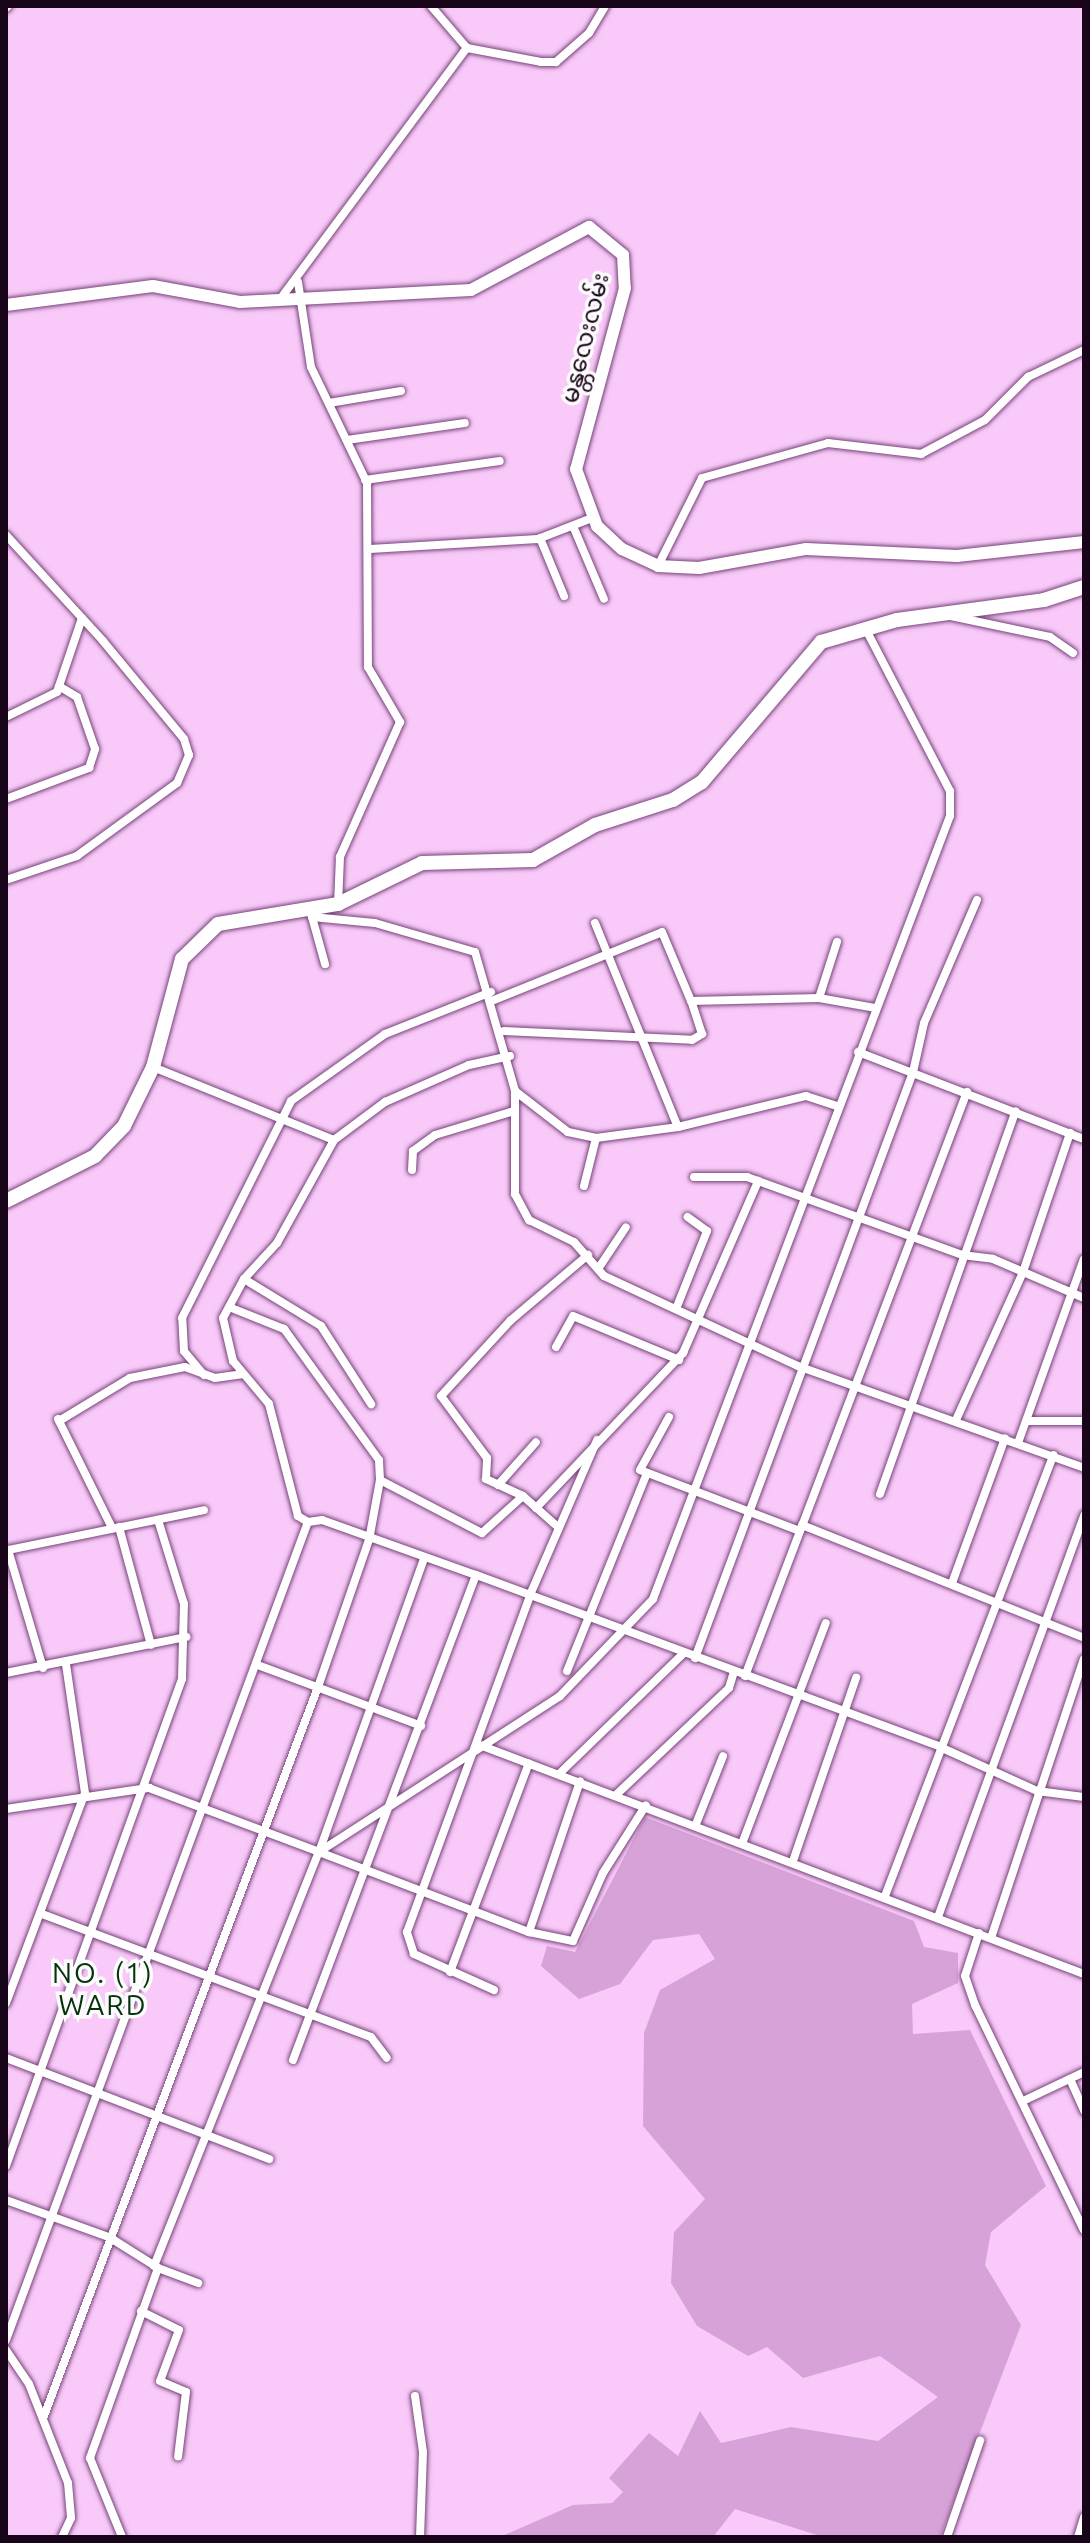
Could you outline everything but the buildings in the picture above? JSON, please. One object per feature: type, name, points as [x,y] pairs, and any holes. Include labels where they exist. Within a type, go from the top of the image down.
[{"type":"main road","name":"မန္တလေးလမ်း","points":[[6,305],[153,286],[240,302],[471,290],[589,227],[614,241],[623,255],[625,288],[576,469],[592,518],[622,549],[658,566],[699,568],[806,549],[957,556],[1084,542]]},
{"type":"main road","points":[[6,1204],[95,1156],[124,1126],[153,1067],[182,959],[199,936],[236,918],[310,913],[338,904],[422,863],[533,860],[595,825],[673,800],[714,773],[810,647],[865,627],[942,612],[1044,600],[1084,587]]},
{"type":"street","points":[[431,6],[467,48],[556,62],[589,33],[605,6]]},
{"type":"street","points":[[281,298],[298,282],[467,48]]},
{"type":"street","points":[[298,282],[311,367],[365,480],[370,549],[368,667],[400,722],[340,857],[338,904]]},
{"type":"street","points":[[658,566],[702,478],[828,443],[921,454],[985,420],[1028,377],[1084,350]]},
{"type":"street","points":[[329,403],[401,391]]},
{"type":"street","points":[[347,440],[465,423]]},
{"type":"street","points":[[365,480],[500,461]]},
{"type":"street","points":[[370,549],[540,538],[592,518]]},
{"type":"street","points":[[573,526],[604,599]]},
{"type":"street","points":[[6,535],[82,618],[184,739],[189,764],[177,783],[77,856],[6,880]]},
{"type":"street","points":[[540,538],[564,596]]},
{"type":"street","points":[[942,612],[1050,637],[1073,653]]},
{"type":"street","points":[[6,717],[59,686],[82,618]]},
{"type":"street","points":[[319,1852],[477,1744],[560,1696],[653,1599],[836,1106],[952,805],[865,627]]},
{"type":"street","points":[[6,799],[89,768],[95,749],[77,697],[59,686]]},
{"type":"street","points":[[695,1658],[798,1366],[913,1072],[924,1023],[977,900]]},
{"type":"street","points":[[325,964],[310,913],[375,923],[467,947],[493,996],[510,1056],[515,1091],[515,1194],[545,1233],[588,1255],[598,1269],[798,1366],[856,1382],[1084,1468]]},
{"type":"street","points":[[595,923],[678,1127]]},
{"type":"street","points":[[204,1375],[184,1351],[182,1318],[300,1090],[385,1034],[662,932],[691,1001],[700,1038],[644,1040],[504,1031]]},
{"type":"street","points":[[819,998],[837,942]]},
{"type":"street","points":[[691,1001],[819,998],[876,1008]]},
{"type":"street","points":[[858,1052],[1084,1139]]},
{"type":"street","points":[[510,1056],[469,1065],[385,1102],[334,1140],[277,1243],[244,1279],[229,1307],[224,1328],[242,1374],[269,1404],[298,1516],[308,1522],[369,1537],[476,1575],[940,1747],[1037,1791],[1084,1797]]},
{"type":"street","points":[[153,1067],[284,1116],[334,1140]]},
{"type":"street","points":[[515,1091],[568,1132],[596,1138],[678,1127],[806,1096],[836,1106]]},
{"type":"street","points":[[745,1676],[909,1236],[967,1092]]},
{"type":"street","points":[[412,1170],[413,1151],[435,1135],[514,1111]]},
{"type":"street","points":[[880,1494],[908,1402],[1016,1111]]},
{"type":"street","points":[[956,1420],[1023,1272],[1070,1133]]},
{"type":"street","points":[[584,1186],[596,1138]]},
{"type":"street","points":[[694,1177],[758,1181],[804,1195],[962,1255],[1023,1272],[1084,1298]]},
{"type":"street","points":[[536,1508],[597,1440],[679,1360],[758,1181]]},
{"type":"street","points":[[676,1309],[707,1231],[688,1217]]},
{"type":"street","points":[[598,1269],[626,1227]]},
{"type":"street","points":[[559,1528],[523,1496],[486,1479],[487,1458],[441,1396],[511,1320],[588,1255]]},
{"type":"street","points":[[1018,1443],[1084,1259]]},
{"type":"street","points":[[244,1279],[321,1326],[371,1404]]},
{"type":"street","points":[[44,2416],[318,1687],[369,1537],[380,1480],[379,1460],[284,1329],[229,1307]]},
{"type":"street","points":[[556,1347],[573,1316],[679,1360]]},
{"type":"street","points":[[151,1645],[116,1527],[58,1420],[130,1378],[185,1367],[204,1375],[242,1374]]},
{"type":"street","points":[[669,1417],[638,1465],[646,1475],[747,1514],[801,1528],[952,1583],[1084,1638]]},
{"type":"street","points":[[1028,1421],[1084,1421]]},
{"type":"street","points":[[952,1583],[1005,1438]]},
{"type":"street","points":[[494,1990],[450,1972],[407,1945],[423,1890],[530,1595],[597,1440]]},
{"type":"street","points":[[498,1485],[536,1442]]},
{"type":"street","points":[[885,1896],[1053,1455]]},
{"type":"street","points":[[567,1671],[646,1475]]},
{"type":"street","points":[[380,1480],[482,1533],[523,1496]]},
{"type":"street","points":[[43,1668],[8,1550],[204,1510]]},
{"type":"street","points":[[938,1917],[1084,1515]]},
{"type":"street","points":[[6,2166],[44,2073],[149,1788],[182,1679],[186,1637],[184,1604],[158,1520]]},
{"type":"street","points":[[6,2340],[154,1954],[260,1666],[308,1522]]},
{"type":"street","points":[[122,2537],[90,2458],[156,2267],[319,1852],[424,1558]]},
{"type":"street","points":[[293,2060],[369,1871],[476,1575]]},
{"type":"street","points":[[743,1841],[826,1623]]},
{"type":"street","points":[[6,1673],[66,1664],[186,1637]]},
{"type":"street","points":[[559,1774],[684,1653]]},
{"type":"street","points":[[991,1938],[1037,1791],[1084,1659]]},
{"type":"street","points":[[6,2003],[85,1793],[66,1664]]},
{"type":"street","points":[[260,1666],[421,1726]]},
{"type":"street","points":[[617,1794],[729,1688],[734,1672]]},
{"type":"street","points":[[793,1861],[856,1678]]},
{"type":"street","points":[[477,1744],[743,1841],[1084,1974]]},
{"type":"street","points":[[696,1824],[723,1756]]},
{"type":"street","points":[[450,1972],[529,1763]]},
{"type":"street","points":[[529,1932],[580,1781]]},
{"type":"street","points":[[6,1809],[85,1793],[149,1788],[474,1908],[529,1932],[573,1941],[603,1873],[646,1805]]},
{"type":"street","points":[[42,1914],[210,1974],[371,2037],[387,2058]]},
{"type":"street","points":[[979,1933],[965,1976],[1084,2230]]},
{"type":"street","points":[[6,2058],[208,2133],[269,2159]]},
{"type":"street","points":[[1023,2101],[1084,2072]]},
{"type":"street","points":[[1070,2079],[1084,2111]]},
{"type":"street","points":[[6,2200],[109,2237],[156,2267],[198,2283]]},
{"type":"street","points":[[141,2311],[179,2330],[160,2381],[186,2392],[178,2457]]},
{"type":"street","points":[[6,2350],[44,2416],[68,2483],[71,2518],[62,2537]]},
{"type":"street","points":[[415,2396],[423,2452],[420,2537]]},
{"type":"street","points":[[947,2537],[980,2441]]},
{"type":"street","points":[[1078,2537],[1084,2517]]},
{"type":"shaded area","points":[[645,1817],[914,1921],[924,1947],[958,1953],[958,1983],[912,2004],[913,2034],[970,2030],[1046,2186],[991,2232],[985,2265],[1021,2325],[940,2537],[823,2537],[735,2509],[713,2537],[500,2537],[573,2505],[612,2503],[623,2492],[609,2478],[649,2433],[678,2456],[700,2411],[721,2443],[791,2427],[878,2441],[938,2397],[880,2356],[803,2378],[767,2347],[748,2356],[697,2326],[671,2283],[674,2232],[705,2199],[643,2126],[644,2033],[660,1990],[715,1959],[699,1934],[653,1940],[620,1984],[579,1999],[541,1966],[547,1946],[575,1952]]},
{"type":"district","name":"NO. (1) WARD","points":[[103,1989]]}]
